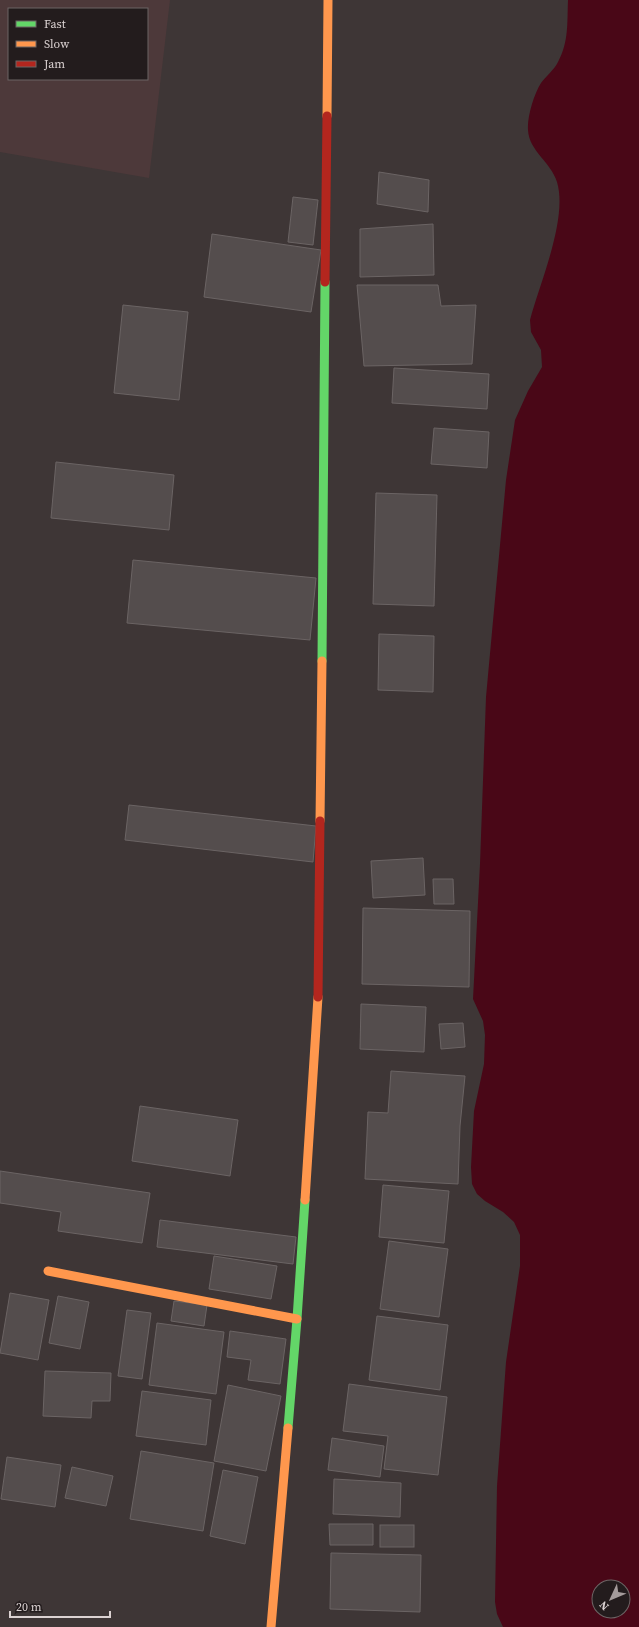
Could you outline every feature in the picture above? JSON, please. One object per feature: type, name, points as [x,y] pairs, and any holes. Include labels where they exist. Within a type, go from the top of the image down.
[{"type":"street","points":[[271,1627],[297,1319],[319,975],[328,0]]},
{"type":"street","points":[[48,1271],[297,1319]]},
{"type":"shaded area","points":[[0,0],[170,0],[149,178],[0,152]]},
{"type":"shaded area","points":[[568,0],[639,0],[639,1627],[503,1627],[497,1614],[495,1602],[497,1486],[506,1362],[520,1266],[520,1235],[514,1222],[503,1212],[485,1201],[477,1194],[472,1184],[471,1167],[474,1111],[484,1064],[485,1035],[483,1021],[473,999],[486,697],[506,480],[515,420],[528,391],[542,367],[541,350],[531,332],[530,320],[551,251],[559,214],[557,182],[550,168],[532,144],[529,137],[528,125],[538,88],[556,65],[562,54],[567,32]]},
{"type":"building","points":[[379,172],[429,180],[428,212],[377,204]]},
{"type":"building","points":[[293,197],[318,200],[313,245],[288,242]]},
{"type":"building","points":[[433,224],[434,275],[360,277],[360,229]]},
{"type":"building","points":[[212,234],[321,250],[311,312],[204,297]]},
{"type":"building","points":[[357,285],[438,285],[441,306],[476,305],[472,364],[364,366]]},
{"type":"building","points":[[123,305],[188,312],[179,400],[114,393]]},
{"type":"building","points":[[394,368],[489,374],[487,409],[392,403]]},
{"type":"building","points":[[434,428],[489,432],[487,468],[431,464]]},
{"type":"building","points":[[56,462],[174,475],[169,530],[51,518]]},
{"type":"building","points":[[376,493],[437,495],[434,606],[373,604]]},
{"type":"building","points":[[133,560],[316,578],[310,640],[127,623]]},
{"type":"building","points":[[379,634],[434,636],[433,692],[378,690]]},
{"type":"building","points":[[129,805],[316,826],[313,862],[125,840]]},
{"type":"building","points":[[423,858],[425,895],[373,898],[371,861]]},
{"type":"building","points":[[433,879],[453,879],[454,904],[434,904]]},
{"type":"building","points":[[363,908],[470,911],[469,987],[362,984]]},
{"type":"building","points":[[361,1004],[426,1007],[424,1052],[360,1049]]},
{"type":"building","points":[[463,1023],[465,1047],[441,1049],[439,1024]]},
{"type":"building","points":[[391,1071],[465,1076],[460,1126],[458,1184],[365,1179],[368,1112],[388,1113]]},
{"type":"building","points":[[140,1106],[238,1120],[230,1176],[132,1161]]},
{"type":"building","points":[[0,1171],[150,1193],[142,1243],[58,1231],[61,1212],[0,1203]]},
{"type":"building","points":[[383,1185],[449,1191],[444,1243],[379,1237]]},
{"type":"building","points":[[160,1220],[296,1237],[293,1264],[157,1247]]},
{"type":"building","points":[[389,1241],[448,1249],[439,1317],[380,1309]]},
{"type":"building","points":[[214,1256],[277,1266],[271,1299],[209,1289]]},
{"type":"building","points":[[10,1293],[49,1300],[38,1360],[0,1353]]},
{"type":"building","points":[[58,1296],[89,1302],[80,1349],[49,1343]]},
{"type":"building","points":[[174,1301],[207,1305],[204,1326],[171,1321]]},
{"type":"building","points":[[127,1310],[151,1313],[142,1379],[118,1376]]},
{"type":"building","points":[[377,1316],[448,1325],[440,1390],[369,1380]]},
{"type":"building","points":[[157,1323],[224,1332],[216,1394],[149,1385]]},
{"type":"building","points":[[230,1331],[286,1339],[280,1384],[248,1380],[251,1360],[227,1357]]},
{"type":"building","points":[[45,1371],[111,1373],[110,1401],[92,1401],[91,1418],[43,1416]]},
{"type":"building","points":[[349,1384],[447,1397],[438,1475],[384,1469],[388,1436],[343,1431]]},
{"type":"building","points":[[228,1385],[281,1396],[266,1471],[214,1461]]},
{"type":"building","points":[[142,1391],[211,1400],[206,1445],[136,1436]]},
{"type":"building","points":[[332,1438],[384,1446],[380,1477],[328,1470]]},
{"type":"building","points":[[141,1451],[214,1463],[203,1531],[130,1519]]},
{"type":"building","points":[[7,1457],[61,1465],[55,1507],[1,1499]]},
{"type":"building","points":[[72,1467],[113,1476],[106,1506],[65,1498]]},
{"type":"building","points":[[223,1470],[258,1477],[245,1544],[210,1536]]},
{"type":"building","points":[[334,1479],[401,1483],[400,1517],[333,1514]]},
{"type":"building","points":[[329,1524],[373,1524],[373,1545],[330,1545]]},
{"type":"building","points":[[380,1525],[414,1525],[414,1547],[380,1547]]},
{"type":"building","points":[[331,1553],[421,1555],[420,1612],[330,1609]]},
{"type":"traffic: fast","points":[[322,661],[325,282]]},
{"type":"traffic: fast","points":[[288,1428],[305,1200]]},
{"type":"traffic: slow","points":[[327,116],[328,0]]},
{"type":"traffic: slow","points":[[320,821],[322,661]]},
{"type":"traffic: slow","points":[[305,1200],[318,997]]},
{"type":"traffic: slow","points":[[48,1271],[297,1319]]},
{"type":"traffic: slow","points":[[271,1627],[288,1428]]},
{"type":"traffic: jam","points":[[325,282],[327,116]]},
{"type":"traffic: jam","points":[[318,997],[320,821]]}]
